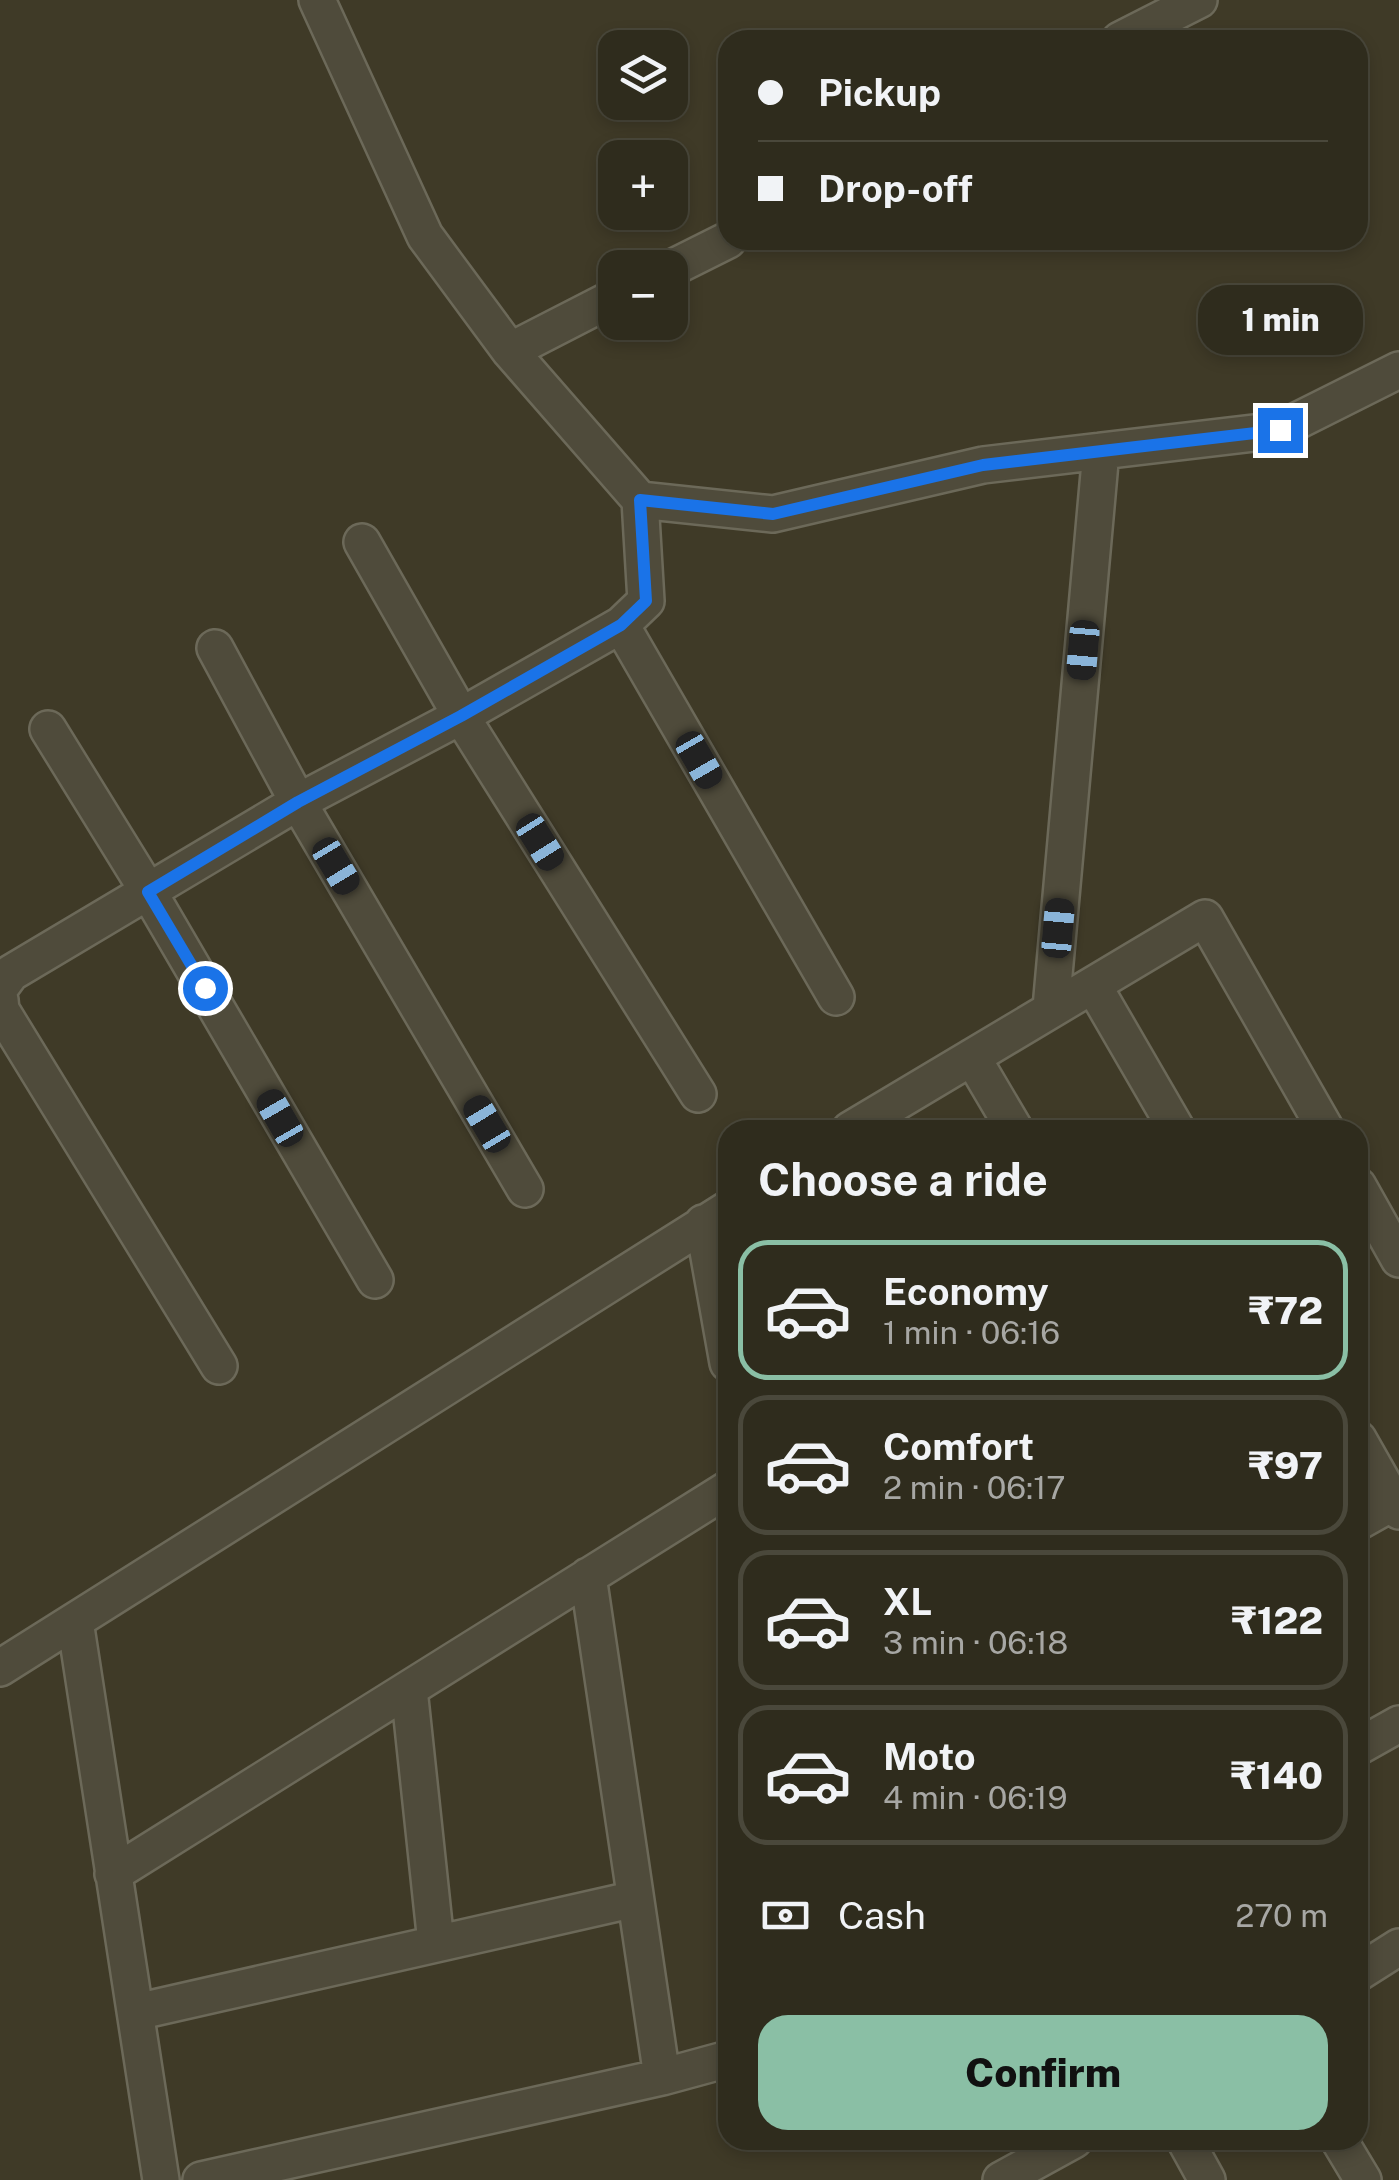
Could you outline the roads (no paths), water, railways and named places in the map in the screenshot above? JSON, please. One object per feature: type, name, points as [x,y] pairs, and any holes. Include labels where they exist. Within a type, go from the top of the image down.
[{"type":"street","points":[[0,988],[11,973],[298,802],[621,625],[646,601],[640,500],[510,351],[425,236],[317,0]]},
{"type":"street","points":[[1140,30],[1199,0]]},
{"type":"street","points":[[688,260],[718,245]]},
{"type":"street","points":[[510,351],[598,306]]},
{"type":"street","points":[[640,500],[773,514],[983,465],[1280,430],[1399,370]]},
{"type":"street","points":[[1051,1008],[1101,450]]},
{"type":"street","points":[[362,542],[461,716],[698,1094]]},
{"type":"street","points":[[621,625],[836,996]]},
{"type":"street","points":[[215,648],[298,802],[525,1189]]},
{"type":"street","points":[[48,729],[375,1280]]},
{"type":"street","points":[[870,1120],[1205,918],[1320,1120]]},
{"type":"street","points":[[1092,985],[1171,1120]]},
{"type":"street","points":[[0,1000],[1,1010],[219,1366]]},
{"type":"street","points":[[972,1056],[1009,1120]]},
{"type":"street","points":[[1368,1204],[1399,1259]]},
{"type":"street","points":[[0,1668],[716,1216]]},
{"type":"street","points":[[1368,1456],[1397,1504],[1368,1517]]},
{"type":"street","points":[[113,1874],[718,1495]]},
{"type":"street","points":[[588,1576],[662,2077]]},
{"type":"street","points":[[75,1621],[160,2180]]},
{"type":"street","points":[[409,1689],[436,1944]]},
{"type":"street","points":[[1368,1741],[1399,1724]]},
{"type":"street","points":[[145,2010],[636,1899]]},
{"type":"street","points":[[1368,1966],[1399,1947]]},
{"type":"street","points":[[201,2180],[718,2062]]},
{"type":"street","points":[[1001,2180],[1044,2170],[1064,2150]]},
{"type":"street","points":[[1190,2150],[1207,2180]]},
{"type":"street","points":[[1345,2150],[1363,2180]]}]
